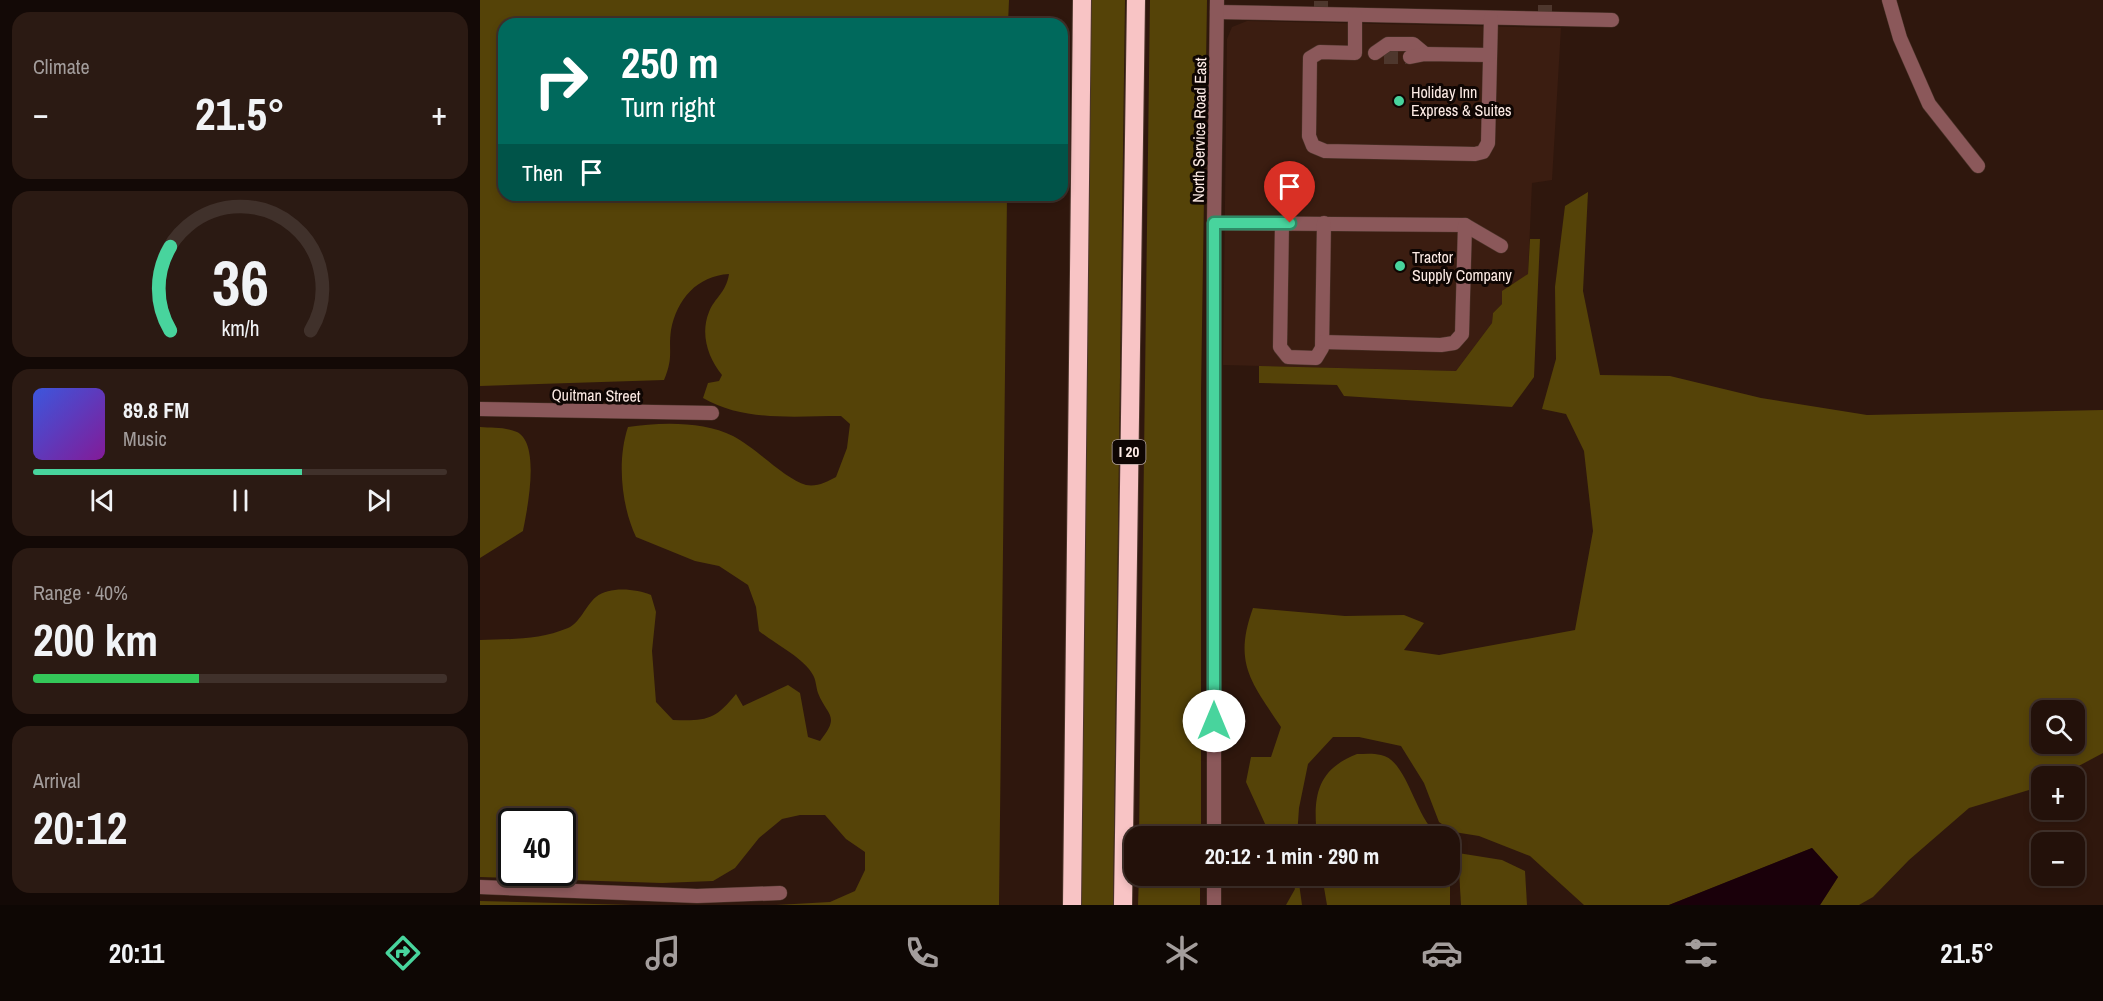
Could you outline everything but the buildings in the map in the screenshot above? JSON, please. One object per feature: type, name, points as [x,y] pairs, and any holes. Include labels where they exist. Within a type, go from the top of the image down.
[{"type":"highway","points":[[1072,905],[1083,0]]},
{"type":"highway","name":"I 20","points":[[1123,905],[1136,0]]},
{"type":"street","points":[[1889,0],[1900,38],[1929,104],[1977,166]]},
{"type":"street","points":[[1217,6],[1355,15],[1612,20]]},
{"type":"street","name":"North Service Road East","points":[[1214,826],[1214,223],[1217,6]]},
{"type":"street","points":[[1355,15],[1355,53]]},
{"type":"street","points":[[1425,54],[1413,44],[1388,44],[1380,55],[1320,52],[1310,58],[1309,136],[1313,147],[1325,151],[1475,154],[1483,152],[1488,143],[1491,18]]},
{"type":"street","points":[[1410,57],[1425,54],[1490,55]]},
{"type":"street","points":[[1214,223],[1465,225],[1501,246]]},
{"type":"street","points":[[1282,224],[1280,348],[1288,357],[1316,358],[1321,354],[1323,342],[1324,223]]},
{"type":"street","points":[[1323,342],[1441,345],[1454,343],[1462,334],[1465,225]]},
{"type":"street","name":"Quitman Street","points":[[480,409],[712,412]]},
{"type":"street","points":[[1214,886],[1214,905]]},
{"type":"street","points":[[480,887],[697,896],[780,893]]},
{"type":"shaded area","points":[[480,0],[1009,0],[1008,18],[498,18],[498,201],[1007,201],[999,905],[776,905],[830,902],[855,891],[865,870],[865,852],[846,839],[825,815],[800,815],[782,819],[759,838],[735,868],[713,881],[662,883],[576,880],[576,808],[498,808],[498,878],[480,877],[480,640],[525,638],[557,632],[572,626],[592,600],[608,591],[631,590],[645,593],[651,595],[656,612],[652,651],[656,702],[673,720],[709,717],[722,709],[736,694],[743,706],[788,685],[800,693],[808,737],[820,741],[830,726],[830,716],[809,669],[759,631],[756,607],[748,585],[719,566],[695,561],[636,537],[624,497],[622,454],[628,427],[654,424],[695,425],[733,436],[798,482],[814,485],[836,477],[847,448],[850,424],[841,416],[788,417],[736,411],[703,398],[708,383],[719,381],[722,375],[709,353],[705,329],[709,312],[723,290],[729,274],[707,279],[698,284],[678,308],[671,330],[667,372],[664,380],[480,386]]},
{"type":"shaded area","points":[[1091,0],[1125,0],[1113,905],[1079,905]]},
{"type":"shaded area","points":[[1150,0],[1207,0],[1201,392],[1201,826],[1139,826]]},
{"type":"shaded area","points":[[1247,21],[1561,28],[1552,180],[1532,183],[1528,274],[1519,282],[1511,284],[1502,304],[1493,313],[1492,323],[1456,371],[1223,365],[1227,39],[1232,27]]},
{"type":"shaded area","points":[[1588,192],[1583,291],[1600,375],[1670,376],[1761,398],[1867,415],[2103,410],[2103,753],[2079,766],[2031,766],[2031,789],[1969,808],[1909,860],[1873,897],[1859,905],[1820,905],[1838,877],[1812,848],[1669,905],[1584,905],[1530,856],[1479,836],[1460,833],[1460,826],[1445,826],[1439,822],[1424,783],[1401,746],[1359,737],[1333,737],[1308,764],[1298,826],[1266,826],[1246,782],[1251,757],[1271,757],[1281,727],[1261,697],[1248,671],[1245,643],[1253,608],[1345,616],[1404,615],[1424,623],[1404,650],[1439,655],[1575,630],[1593,531],[1584,451],[1566,414],[1542,409],[1556,359],[1555,287],[1565,206]]},
{"type":"shaded area","points":[[1530,239],[1540,239],[1534,377],[1512,407],[1344,396],[1337,385],[1259,383],[1259,366],[1456,371],[1492,323],[1493,313],[1502,304],[1502,291],[1528,274]]},
{"type":"shaded area","points":[[480,427],[504,428],[517,432],[524,439],[529,450],[531,463],[523,531],[480,558]]},
{"type":"shaded area","points":[[1357,754],[1378,754],[1390,759],[1405,779],[1429,826],[1316,826],[1317,797],[1320,786],[1333,768]]},
{"type":"shaded area","points":[[1812,848],[1838,877],[1820,905],[1669,905]]},
{"type":"shaded area","points":[[1460,853],[1502,860],[1525,871],[1527,905],[1461,905]]},
{"type":"shaded area","points":[[1139,886],[1200,886],[1200,905],[1138,905]]},
{"type":"shaded area","points":[[1294,886],[1299,886],[1302,905],[1286,905],[1295,889]]},
{"type":"shaded area","points":[[1324,886],[1450,886],[1450,905],[1327,905]]},
{"type":"shaded area","points":[[480,901],[633,905],[480,905]]},
{"type":"tunnel","points":[[1321,0],[1321,15]]},
{"type":"tunnel","points":[[1545,0],[1545,19]]},
{"type":"tunnel","points":[[1384,57],[1410,57]]},
{"type":"place","name":"Holiday Inn Express & Suites","points":[[1399,101]]},
{"type":"place","name":"Tractor Supply Company","points":[[1400,266]]},
{"type":"route","points":[[1214,721],[1214,223],[1290,223]]}]
